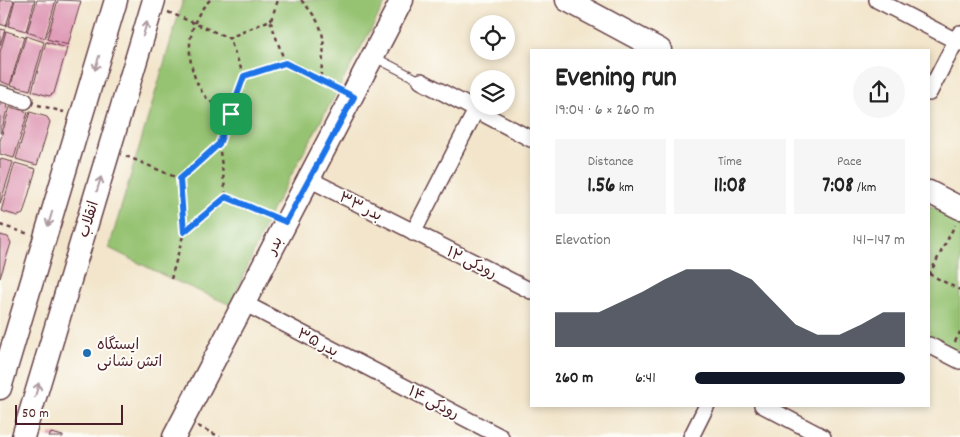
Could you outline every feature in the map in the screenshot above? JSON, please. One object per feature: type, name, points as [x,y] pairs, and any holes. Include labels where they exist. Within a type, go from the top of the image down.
[{"type":"main road","points":[[0,388],[116,0]]},
{"type":"main road","name":"بدر","points":[[179,428],[286,222],[354,97],[402,0]]},
{"type":"main road","points":[[567,0],[658,49]]},
{"type":"main road","name":"انقلاب","points":[[23,437],[153,2]]},
{"type":"main road","points":[[930,193],[958,216]]},
{"type":"street","points":[[877,0],[959,39],[930,91]]},
{"type":"street","points":[[421,82],[470,107]]},
{"type":"street","points":[[0,93],[25,101]]},
{"type":"street","points":[[413,233],[473,115]]},
{"type":"street","points":[[486,115],[530,137]]},
{"type":"street","name":"بدر ۳۳","points":[[309,179],[413,233]]},
{"type":"street","name":"رودکی ۱۲","points":[[413,233],[530,291]]},
{"type":"street","name":"بدر ۳۵","points":[[244,303],[393,381]]},
{"type":"street","points":[[930,346],[960,361]]},
{"type":"street","name":"رودکی ۱۴","points":[[393,381],[502,437]]},
{"type":"street","points":[[691,437],[706,407]]},
{"type":"street","points":[[767,407],[823,437]]},
{"type":"lane","points":[[373,56],[421,82]]},
{"type":"path","points":[[210,0],[203,7],[194,24],[190,41],[192,70],[206,97],[231,114]]},
{"type":"path","points":[[278,0],[270,20],[285,63]]},
{"type":"path","points":[[301,0],[318,21],[325,38],[320,80]]},
{"type":"path","points":[[153,2],[194,24],[229,38],[270,20]]},
{"type":"path","points":[[180,179],[219,144],[231,114],[244,76],[229,38]]},
{"type":"path","points":[[244,76],[285,63],[354,97]]},
{"type":"path","points":[[25,101],[81,117]]},
{"type":"path","points":[[219,144],[226,197]]},
{"type":"path","points":[[110,148],[180,179]]},
{"type":"path","points":[[171,279],[184,232],[180,179]]},
{"type":"path","points":[[226,197],[286,222]]},
{"type":"path","points":[[184,232],[226,197]]},
{"type":"path","points":[[930,272],[958,216]]},
{"type":"path","points":[[0,225],[45,238]]},
{"type":"path","points":[[930,275],[960,290]]},
{"type":"path","points":[[179,428],[220,437]]},
{"type":"green space","points":[[183,0],[387,0],[270,214],[231,305],[171,279],[109,248]]},
{"type":"green space","points":[[930,206],[960,222],[960,353],[930,337]]},
{"type":"building","points":[[0,0],[14,0],[6,26],[0,24]]},
{"type":"building","points":[[15,0],[35,0],[26,31],[8,26]]},
{"type":"building","points":[[37,0],[56,0],[45,38],[27,32]]},
{"type":"building","points":[[58,0],[81,1],[68,45],[47,39]]},
{"type":"building","points":[[0,29],[5,30],[0,45]]},
{"type":"building","points":[[6,31],[24,37],[10,85],[0,81],[0,52]]},
{"type":"building","points":[[26,36],[44,42],[30,90],[11,85]]},
{"type":"building","points":[[46,42],[67,48],[54,93],[49,96],[32,91]]},
{"type":"building","points":[[0,103],[8,105],[1,133],[0,133]]},
{"type":"building","points":[[10,107],[28,112],[14,158],[0,154],[0,141]]},
{"type":"building","points":[[30,112],[47,117],[50,122],[37,165],[16,159]]},
{"type":"building","points":[[0,159],[13,162],[0,204]]},
{"type":"building","points":[[15,163],[36,169],[23,214],[18,216],[1,211]]},
{"type":"building","points":[[0,235],[8,237],[11,243],[0,278]]},
{"type":"building","points":[[51,433],[63,436],[63,437],[49,437]]},
{"type":"place","name":"ایستگاه اتش نشانی","points":[[87,353]]},
{"type":"route","points":[[285,63],[354,97],[286,222],[226,197],[184,232],[180,179],[219,144],[231,114],[244,76],[285,63]]}]
